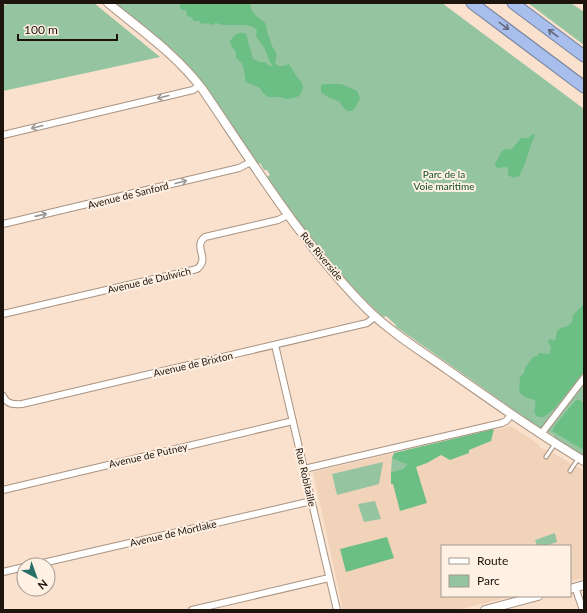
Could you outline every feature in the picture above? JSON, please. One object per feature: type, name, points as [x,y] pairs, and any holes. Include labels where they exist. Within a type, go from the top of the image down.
[{"type":"highway","points":[[472,3],[584,87]]},
{"type":"highway","points":[[512,3],[584,56]]},
{"type":"street","name":"Rue Riverside","points":[[108,3],[176,59],[200,85],[288,215],[330,268],[376,316],[401,336],[512,414],[581,459]]},
{"type":"street","points":[[3,135],[193,90],[200,85]]},
{"type":"street","name":"Avenue de Sanford","points":[[3,224],[239,168],[252,162]]},
{"type":"street","name":"Avenue de Dulwich","points":[[3,314],[197,269],[201,266],[203,261],[200,244],[201,240],[205,237],[278,220],[288,215]]},
{"type":"street","name":"Avenue de Brixton","points":[[3,396],[8,402],[22,404],[367,323],[376,316]]},
{"type":"street","name":"Rue Robitaille","points":[[275,345],[337,610]]},
{"type":"street","points":[[541,434],[584,378]]},
{"type":"street","points":[[304,469],[502,423],[512,414]]},
{"type":"street","name":"Avenue de Putney","points":[[3,490],[293,421]]},
{"type":"street","name":"Avenue de Mortlake","points":[[56,560],[312,501]]},
{"type":"street","points":[[3,572],[16,569]]},
{"type":"street","points":[[192,610],[329,578]]},
{"type":"street","points":[[583,610],[573,588],[584,585]]},
{"type":"street","points":[[485,610],[534,597]]},
{"type":"lane","points":[[546,457],[555,443]]},
{"type":"lane","points":[[570,471],[581,459]]},
{"type":"shaded area","points":[[511,426],[540,445],[539,447],[545,450],[546,449],[584,471],[584,578],[571,581],[571,545],[441,545],[441,597],[509,597],[457,610],[343,610],[313,472]]},
{"type":"green space","points":[[14,3],[94,3],[160,57],[3,91],[3,5]]},
{"type":"green space","name":"Parc de la Voie maritime","points":[[115,3],[442,3],[584,109],[584,456],[535,425],[395,326],[396,325],[386,316],[382,316],[366,301],[335,267],[293,214],[267,177],[270,175],[267,170],[264,170],[260,163],[258,164],[197,75],[175,52]]},
{"type":"green space","points":[[181,3],[250,3],[254,13],[266,24],[272,47],[276,52],[276,64],[283,66],[289,64],[302,83],[303,89],[299,96],[286,99],[280,97],[268,97],[260,88],[246,82],[243,65],[236,58],[236,52],[230,41],[236,34],[246,34],[253,59],[260,62],[265,62],[269,66],[273,66],[264,47],[256,36],[257,31],[255,28],[247,25],[223,25],[216,23],[211,25],[208,23],[201,24],[199,21],[194,21],[191,17],[187,16],[186,10],[182,10],[180,7]]},
{"type":"green space","points":[[528,3],[571,3],[584,12],[584,45]]},
{"type":"green space","points":[[341,84],[357,91],[360,98],[356,106],[352,110],[348,111],[339,101],[330,98],[321,92],[321,85]]},
{"type":"green space","points":[[532,134],[535,136],[519,176],[511,177],[508,175],[508,168],[496,167],[495,163],[501,152],[512,149],[521,138],[529,138]]},
{"type":"green space","points":[[584,304],[584,371],[555,408],[544,417],[538,417],[535,413],[535,400],[525,397],[519,392],[520,377],[533,357],[537,356],[539,353],[550,354],[551,347],[548,342],[549,339],[553,341],[555,340],[557,331],[568,326],[572,322],[573,315]]},
{"type":"green space","points":[[576,400],[584,403],[584,450],[552,431]]},
{"type":"green space","points":[[494,429],[491,441],[469,450],[469,453],[450,460],[441,455],[416,467],[427,503],[400,511],[393,484],[391,484],[391,472],[403,469],[407,464],[392,458],[394,453]]},
{"type":"green space","points":[[392,458],[407,464],[403,469],[391,472]]},
{"type":"green space","points":[[383,462],[379,484],[337,495],[332,474]]},
{"type":"green space","points":[[375,501],[381,519],[364,522],[358,504]]},
{"type":"green space","points":[[555,533],[557,542],[548,545],[537,545],[535,540]]},
{"type":"green space","points":[[387,537],[394,558],[346,572],[340,549]]}]
